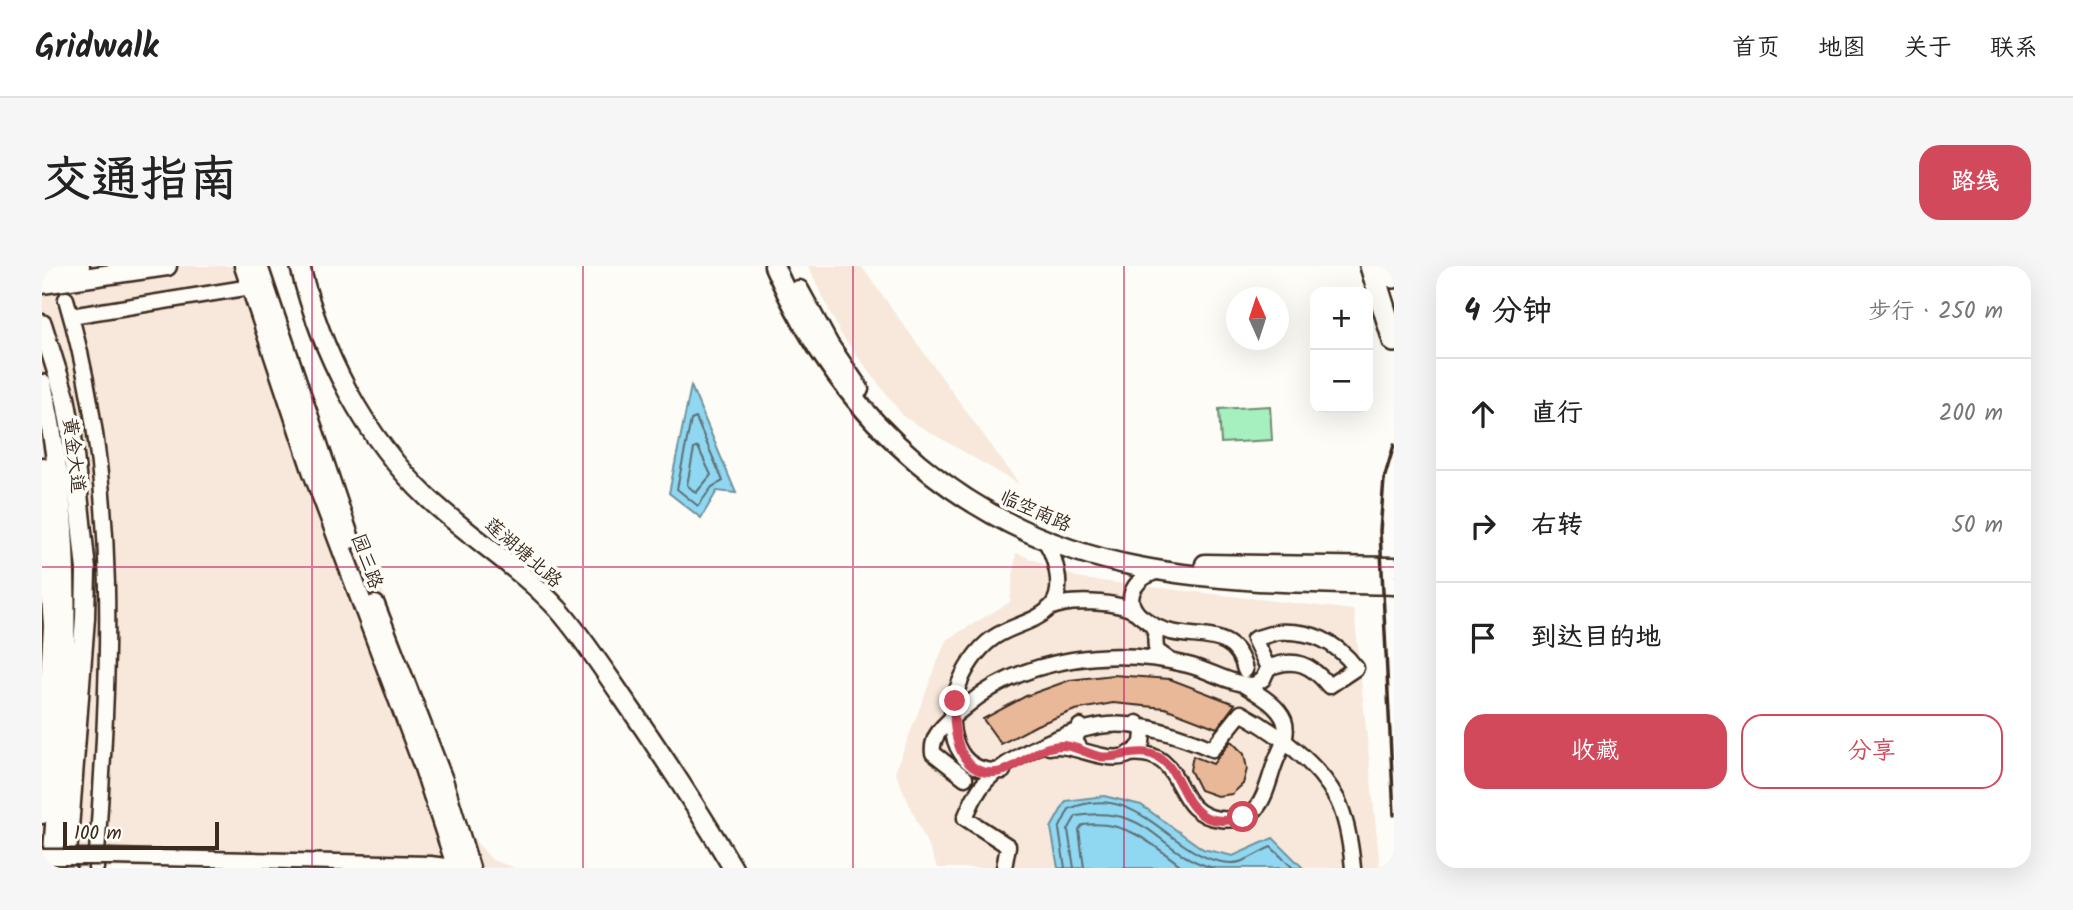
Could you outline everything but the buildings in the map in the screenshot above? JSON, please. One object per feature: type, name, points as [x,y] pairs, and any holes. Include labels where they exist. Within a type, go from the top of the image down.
[{"type":"highway","points":[[1371,266],[1394,341]]},
{"type":"highway","points":[[1392,266],[1394,277]]},
{"type":"main road","points":[[42,272],[167,266]]},
{"type":"main road","name":"园三路","points":[[244,266],[312,470],[423,765],[458,868]]},
{"type":"main road","name":"园三路","points":[[258,266],[343,519],[443,780],[470,868]]},
{"type":"main road","name":"莲湖塘北路","points":[[290,266],[320,361],[355,427],[372,452],[425,510],[514,581],[551,617],[624,718],[721,868]]},
{"type":"main road","name":"莲湖塘北路","points":[[300,266],[314,314],[331,357],[364,421],[382,447],[429,499],[526,578],[558,610],[647,733],[733,868]]},
{"type":"main road","name":"临空南路","points":[[774,266],[813,342],[835,376],[876,426],[954,491],[1014,526],[1106,560],[1160,570],[1277,582],[1394,585]]},
{"type":"main road","name":"临空南路","points":[[788,266],[829,345],[873,406],[925,455],[1003,507],[1079,539],[1166,560],[1213,565],[1394,567]]},
{"type":"main road","points":[[42,284],[72,271]]},
{"type":"main road","points":[[42,324],[65,397],[72,436],[86,570],[85,618],[66,868]]},
{"type":"main road","name":"黄金大道","points":[[42,384],[59,491],[66,595],[65,685],[52,868]]},
{"type":"main road","name":"黄金大道","points":[[42,467],[53,626],[42,814]]},
{"type":"street","points":[[71,316],[251,287]]},
{"type":"street","points":[[66,299],[95,429],[108,570],[109,649],[96,868]]},
{"type":"street","points":[[1043,538],[1052,550],[1057,584],[1054,603],[1047,609]]},
{"type":"street","points":[[1160,570],[1146,575],[1134,589],[1131,602],[1155,632],[1157,651],[1169,660]]},
{"type":"street","points":[[999,771],[978,768],[962,756],[948,722],[967,667],[986,643],[1047,609],[1067,601],[1122,606],[1169,633],[1227,640],[1239,652],[1242,676],[1282,716],[1285,740],[1263,802],[1249,814],[1230,820],[1210,817],[1192,807],[1174,771],[1154,756],[1143,733]]},
{"type":"street","points":[[965,778],[933,753],[934,741],[948,722],[991,688],[1040,668],[1102,656],[1169,660],[1242,676],[1254,685],[1266,673],[1285,662],[1312,668],[1329,686],[1356,668],[1343,652],[1323,639],[1288,631],[1254,639],[1266,673],[1265,694],[1269,702]]},
{"type":"street","points":[[1004,868],[1008,846],[965,818],[974,795],[999,771],[1045,748],[1109,725],[1143,733],[1186,738],[1212,749],[1241,713],[1285,740],[1304,758],[1337,799],[1351,848],[1353,868]]},
{"type":"street","points":[[1127,754],[1140,748],[1143,733]]},
{"type":"street","points":[[1071,738],[1082,751],[1103,757],[1127,754],[1154,756]]},
{"type":"street","points":[[42,857],[430,864],[458,868]]},
{"type":"shaded area","points":[[42,266],[270,266],[344,491],[444,751],[473,838],[492,860],[515,868],[42,868]]},
{"type":"shaded area","points":[[808,266],[861,266],[1019,484],[904,417],[840,333]]},
{"type":"shaded area","points":[[1016,553],[1082,579],[1354,610],[1380,868],[938,868],[895,772],[946,640],[1010,602]]},
{"type":"green space","points":[[1270,406],[1272,440],[1221,443],[1219,409]]},
{"type":"water","points":[[691,386],[736,493],[717,491],[701,518],[669,493]]},
{"type":"water","points":[[1104,796],[1141,805],[1203,849],[1233,856],[1273,838],[1303,868],[1058,868],[1051,828],[1066,801]]},
{"type":"railway","points":[[1394,445],[1384,479],[1380,531],[1394,815]]},
{"type":"route","points":[[955,701],[953,715],[956,743],[962,756],[978,768],[1002,771],[1045,748],[1063,745],[1103,757],[1148,754],[1164,761],[1174,771],[1184,797],[1203,815],[1223,820],[1243,817]]}]
